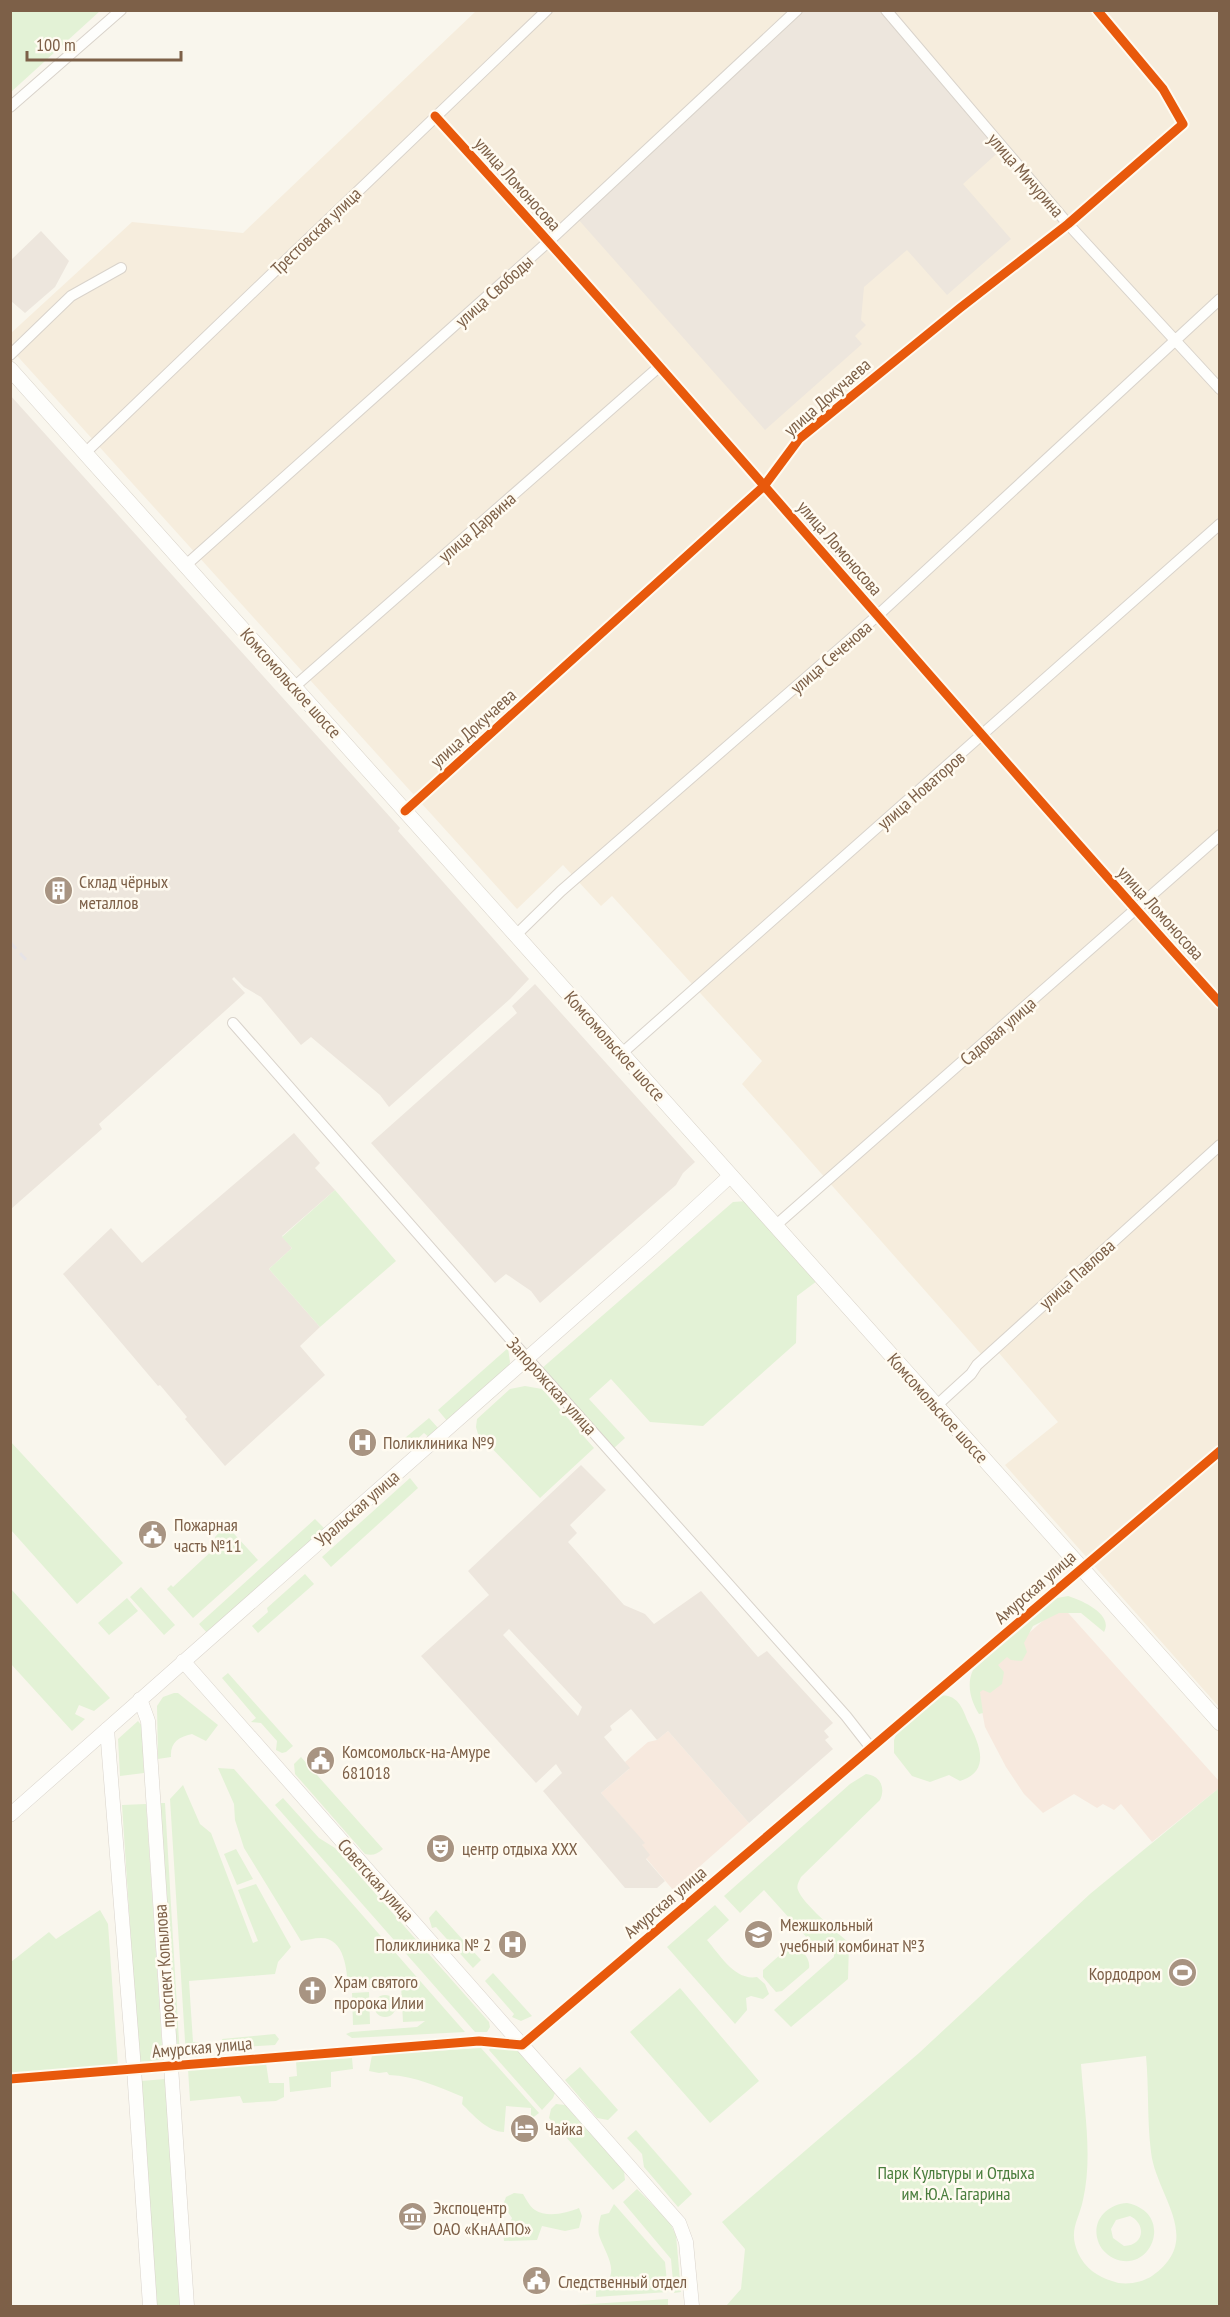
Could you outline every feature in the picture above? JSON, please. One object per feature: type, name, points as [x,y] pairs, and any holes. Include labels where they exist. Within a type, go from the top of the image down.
[{"type":"main road","name":"Комсомольское шоссе","points":[[10,369],[1220,1723]]},
{"type":"street","points":[[10,107],[121,10]]},
{"type":"street","name":"Трестовская улица","points":[[86,453],[547,10]]},
{"type":"street","name":"улица Свободы","points":[[186,565],[549,242],[797,10]]},
{"type":"street","name":"улица Мичурина","points":[[885,10],[1068,224],[1220,389]]},
{"type":"street","name":"улица Докучаева","points":[[405,812],[764,486],[799,439],[1068,224],[1183,124],[1163,89],[1096,10]]},
{"type":"street","name":"улица Ломоносова","points":[[435,116],[660,366],[981,737],[1220,1003]]},
{"type":"street","points":[[10,355],[71,296],[121,268]]},
{"type":"street","name":"улица Сеченова","points":[[516,935],[561,891],[877,616],[1220,299]]},
{"type":"street","name":"улица Дарвина","points":[[294,687],[660,366]]},
{"type":"street","name":"улица Новаторов","points":[[621,1054],[1220,524]]},
{"type":"street","name":"Садовая улица","points":[[776,1226],[1220,836]]},
{"type":"street","name":"Запорожская улица","points":[[233,1023],[527,1359],[846,1716],[871,1748]]},
{"type":"street","name":"улица Павлова","points":[[936,1406],[971,1374],[977,1365],[1220,1144]]},
{"type":"street","name":"Уральская улица","points":[[10,1815],[527,1359],[730,1176]]},
{"type":"street","name":"Амурская улица","points":[[10,2079],[479,2041],[522,2045],[1220,1451]]},
{"type":"street","name":"Советская улица","points":[[183,1661],[679,2223],[686,2242],[692,2307]]},
{"type":"street","name":"проспект Копылова","points":[[140,1700],[148,1721],[188,2307]]},
{"type":"street","name":"проспект Копылова","points":[[107,1728],[150,2307]]},
{"type":"shaded area","points":[[476,11],[1219,11],[1219,1707],[1005,1465],[1058,1422],[993,1346],[982,1355],[742,1084],[762,1061],[612,896],[601,906],[563,865],[517,909],[11,349],[10,334],[132,222],[243,233]]},
{"type":"shaded area","points":[[804,11],[880,11],[1002,149],[963,184],[1011,239],[947,295],[907,250],[864,287],[861,320],[866,325],[855,336],[862,344],[765,430],[577,218]]},
{"type":"shaded area","points":[[41,231],[69,261],[55,287],[25,313],[11,301],[11,260]]},
{"type":"shaded area","points":[[10,395],[400,828],[398,831],[529,979],[510,999],[389,1107],[380,1095],[311,1037],[301,1045],[261,997],[244,987],[234,977],[232,979],[245,993],[99,1124],[102,1129],[11,1209]]},
{"type":"shaded area","points":[[535,984],[695,1162],[683,1173],[676,1185],[540,1303],[531,1291],[506,1274],[495,1283],[371,1143],[517,1013],[512,1006]]},
{"type":"shaded area","points":[[294,1133],[320,1163],[315,1168],[335,1190],[282,1236],[292,1248],[269,1269],[320,1327],[300,1346],[325,1375],[225,1466],[160,1385],[158,1386],[63,1274],[111,1228],[142,1263]]},
{"type":"shaded area","points":[[581,1465],[606,1490],[570,1525],[577,1533],[568,1542],[624,1605],[645,1614],[654,1624],[701,1591],[758,1657],[767,1651],[833,1723],[824,1731],[829,1737],[825,1740],[833,1749],[749,1823],[668,1731],[657,1740],[631,1709],[610,1726],[612,1730],[604,1737],[630,1768],[601,1793],[645,1843],[642,1845],[650,1855],[646,1859],[665,1881],[657,1888],[625,1888],[543,1791],[562,1773],[556,1764],[536,1783],[421,1656],[489,1595],[468,1571]],"holes":[[[509,1629],[582,1707],[578,1716],[503,1635]]]},
{"type":"shaded area","points":[[1061,1605],[1219,1781],[1219,1788],[1152,1842],[1121,1804],[1114,1810],[1103,1804],[1097,1808],[1074,1794],[1043,1813],[1024,1794],[1006,1767],[985,1727],[976,1679]]},
{"type":"shaded area","points":[[668,1731],[749,1823],[673,1890],[646,1858],[642,1845],[644,1843],[601,1793],[629,1769],[625,1762],[648,1742],[657,1740]]},
{"type":"green space","points":[[11,10],[100,10],[100,11],[11,92]]},
{"type":"green space","points":[[335,1190],[396,1261],[320,1327],[269,1269],[292,1248],[282,1237]]},
{"type":"green space","points":[[747,1201],[817,1281],[797,1296],[796,1343],[703,1426],[650,1422],[611,1379],[589,1399],[625,1438],[613,1449],[541,1369],[733,1202]]},
{"type":"green space","points":[[508,1348],[510,1362],[508,1370],[448,1422],[438,1410]]},
{"type":"green space","points":[[525,1386],[542,1389],[594,1448],[540,1498],[478,1434],[476,1427],[477,1419],[510,1389]]},
{"type":"green space","points":[[429,1418],[439,1429],[430,1438],[424,1433],[405,1450],[399,1443]]},
{"type":"green space","points":[[10,1441],[123,1563],[77,1604],[11,1530]]},
{"type":"green space","points":[[410,1478],[418,1488],[331,1567],[322,1557]]},
{"type":"green space","points":[[315,1519],[325,1529],[208,1634],[199,1624]]},
{"type":"green space","points":[[226,1525],[258,1560],[193,1618],[167,1589],[171,1585],[173,1587],[217,1546],[215,1537]]},
{"type":"green space","points":[[305,1574],[314,1584],[258,1633],[252,1626],[268,1612],[267,1608]]},
{"type":"green space","points":[[141,1587],[175,1625],[164,1635],[130,1597]]},
{"type":"green space","points":[[11,1589],[110,1698],[94,1711],[79,1705],[75,1714],[85,1719],[72,1731],[11,1664]]},
{"type":"green space","points":[[1068,1596],[1088,1604],[1100,1614],[1106,1625],[1104,1632],[1081,1613],[1059,1613],[1033,1626],[1024,1643],[1027,1652],[1022,1661],[1011,1660],[1007,1657],[998,1665],[1004,1672],[1002,1684],[990,1693],[983,1690],[980,1692],[983,1713],[979,1714],[970,1693],[973,1670],[1052,1599]]},
{"type":"green space","points":[[127,1598],[138,1611],[109,1635],[98,1623]]},
{"type":"green space","points":[[228,1673],[293,1746],[286,1752],[276,1750],[277,1741],[261,1723],[251,1722],[256,1718],[222,1678]]},
{"type":"green space","points":[[178,1693],[218,1725],[206,1741],[192,1734],[183,1737],[174,1744],[171,1757],[158,1759],[157,1706],[163,1697]]},
{"type":"green space","points":[[939,1695],[952,1698],[959,1703],[979,1747],[980,1756],[976,1771],[960,1781],[949,1775],[930,1782],[912,1776],[894,1753],[894,1740],[897,1732]]},
{"type":"green space","points":[[138,1721],[142,1726],[144,1773],[120,1776],[118,1739]]},
{"type":"green space","points":[[301,1757],[383,1849],[375,1854],[365,1854],[295,1774],[294,1764]]},
{"type":"green space","points":[[218,1768],[234,1769],[465,2032],[352,2038],[346,2034],[417,2027],[425,2021],[403,2022],[401,1985],[348,1988],[343,1957],[335,1943],[321,1938],[301,1941],[244,1848],[235,1820],[234,1804]]},
{"type":"green space","points":[[866,1774],[875,1777],[881,1783],[880,1800],[801,1877],[797,1887],[801,1896],[813,1910],[849,1943],[848,1979],[791,2027],[774,2010],[834,1957],[834,1950],[817,1949],[764,1890],[740,1913],[724,1896],[850,1784]]},
{"type":"green space","points":[[183,1785],[200,1824],[211,1833],[253,1943],[258,1941],[238,1890],[256,1884],[291,1947],[278,1962],[275,1974],[189,1981],[193,2042],[199,2042],[199,2056],[186,2057],[170,1799]]},
{"type":"green space","name":"Парк Культуры и Отдыха им. Ю.А. Гагарина","points":[[1219,1788],[1219,2306],[726,2306],[741,2289],[745,2249],[722,2222],[919,2053],[1090,1894]],"holes":[[[1146,2056],[1151,2152],[1173,2217],[1176,2232],[1175,2247],[1167,2262],[1152,2276],[1138,2282],[1117,2283],[1092,2271],[1084,2263],[1075,2245],[1074,2231],[1086,2183],[1088,2149],[1081,2064]]]},
{"type":"green space","points":[[283,1798],[319,1838],[335,1848],[489,2022],[490,2027],[487,2032],[475,2032],[275,1805]]},
{"type":"green space","points":[[160,1803],[165,1803],[180,2058],[176,2053]]},
{"type":"green space","points":[[146,1804],[163,2060],[139,2062],[122,1805]]},
{"type":"green space","points":[[236,1849],[253,1879],[237,1885],[224,1854]]},
{"type":"green space","points":[[715,1905],[729,1920],[707,1940],[729,1966],[742,1975],[757,1977],[765,1984],[769,1994],[763,1999],[751,1996],[746,1998],[747,2010],[735,2024],[667,1947]]},
{"type":"green space","points":[[100,1910],[108,1924],[118,2066],[11,2075],[11,1962],[49,1932],[56,1939]]},
{"type":"green space","points":[[436,1910],[481,1960],[473,1968],[436,1927],[432,1928],[429,1918]]},
{"type":"green space","points":[[791,1945],[804,1954],[809,1968],[782,1991],[776,1992],[763,1977],[763,1970]]},
{"type":"green space","points":[[493,1973],[532,2016],[521,2021],[512,2017],[514,2014],[485,1981]]},
{"type":"green space","points":[[680,1988],[759,2081],[710,2123],[630,2032]]},
{"type":"green space","points":[[369,1992],[370,2024],[353,2025],[352,1993]]},
{"type":"green space","points":[[385,1995],[393,1998],[396,2006],[393,2014],[385,2017],[377,2014],[374,2006],[377,1998]]},
{"type":"green space","points":[[275,2034],[279,2039],[275,2045],[225,2048],[222,2039]]},
{"type":"green space","points":[[491,2047],[517,2050],[555,2093],[542,2110],[489,2050]]},
{"type":"green space","points":[[481,2048],[539,2113],[531,2119],[531,2108],[506,2106],[504,2132],[498,2131],[481,2122],[471,2113],[462,2104],[463,2097],[418,2080],[389,2075],[387,2072],[369,2071],[372,2055]]},
{"type":"green space","points":[[352,2058],[353,2069],[331,2072],[331,2087],[290,2092],[289,2077],[297,2076],[296,2061]]},
{"type":"green space","points":[[266,2063],[269,2083],[284,2083],[284,2097],[276,2101],[243,2103],[240,2096],[190,2101],[188,2069]]},
{"type":"green space","points":[[580,2067],[618,2110],[608,2120],[597,2118],[565,2080]]},
{"type":"green space","points":[[165,2079],[181,2306],[157,2306],[141,2081]]},
{"type":"green space","points":[[556,2104],[565,2105],[624,2171],[625,2180],[613,2190],[549,2118],[551,2109]]},
{"type":"green space","points":[[636,2130],[692,2194],[678,2207],[644,2167],[642,2154],[627,2138]]},
{"type":"green space","points":[[637,2189],[669,2221],[676,2235],[681,2292],[674,2293],[671,2259],[623,2202]]},
{"type":"green space","points":[[514,2193],[523,2194],[533,2209],[545,2214],[563,2213],[579,2208],[582,2216],[579,2228],[565,2231],[542,2226],[537,2240],[504,2241],[503,2229],[509,2225],[512,2218],[503,2205],[506,2197]]},
{"type":"green space","points":[[1127,2203],[1142,2209],[1151,2218],[1154,2230],[1153,2241],[1147,2251],[1138,2258],[1127,2261],[1113,2258],[1106,2253],[1099,2244],[1096,2233],[1103,2214],[1113,2206]],"holes":[[[1130,2216],[1141,2229],[1136,2242],[1124,2246],[1113,2238],[1111,2229],[1116,2220]]]},
{"type":"green space","points":[[614,2204],[665,2262],[668,2292],[596,2297],[596,2286],[604,2283],[611,2272],[609,2258],[598,2229],[601,2215],[609,2213]]},
{"type":"green space","points":[[668,2299],[668,2306],[559,2306]]},
{"type":"railway","points":[[10,942],[28,962]]},
{"type":"cycle path","points":[[405,811],[764,486],[799,439],[960,308],[1068,224],[1183,124],[1163,89],[1097,10]]},
{"type":"cycle path","points":[[435,116],[633,336],[1023,782],[1220,1003]]},
{"type":"cycle path","points":[[10,2079],[479,2041],[522,2045],[1220,1451]]},
{"type":"place","name":"Склад чёрных металлов","points":[[58,891]]},
{"type":"place","name":"Поликлиника №9","points":[[362,1442]]},
{"type":"place","name":"Пожарная часть №11","points":[[153,1534]]},
{"type":"place","name":"Комсомольск-на-Амуре 681018","points":[[321,1761]]},
{"type":"place","name":"центр отдыха ХХХ","points":[[441,1848]]},
{"type":"place","name":"Межшкольный учебный комбинат №3","points":[[759,1934]]},
{"type":"place","name":"Поликлиника № 2","points":[[512,1944]]},
{"type":"place","name":"Кордодром","points":[[1182,1973]]},
{"type":"place","name":"Храм святого пророка Илии","points":[[313,1991]]},
{"type":"place","name":"Чайка","points":[[524,2128]]},
{"type":"place","name":"Экспоцентр ОАО «КнААПО»","points":[[412,2217]]},
{"type":"place","name":"Следственный отдел","points":[[537,2281]]}]
